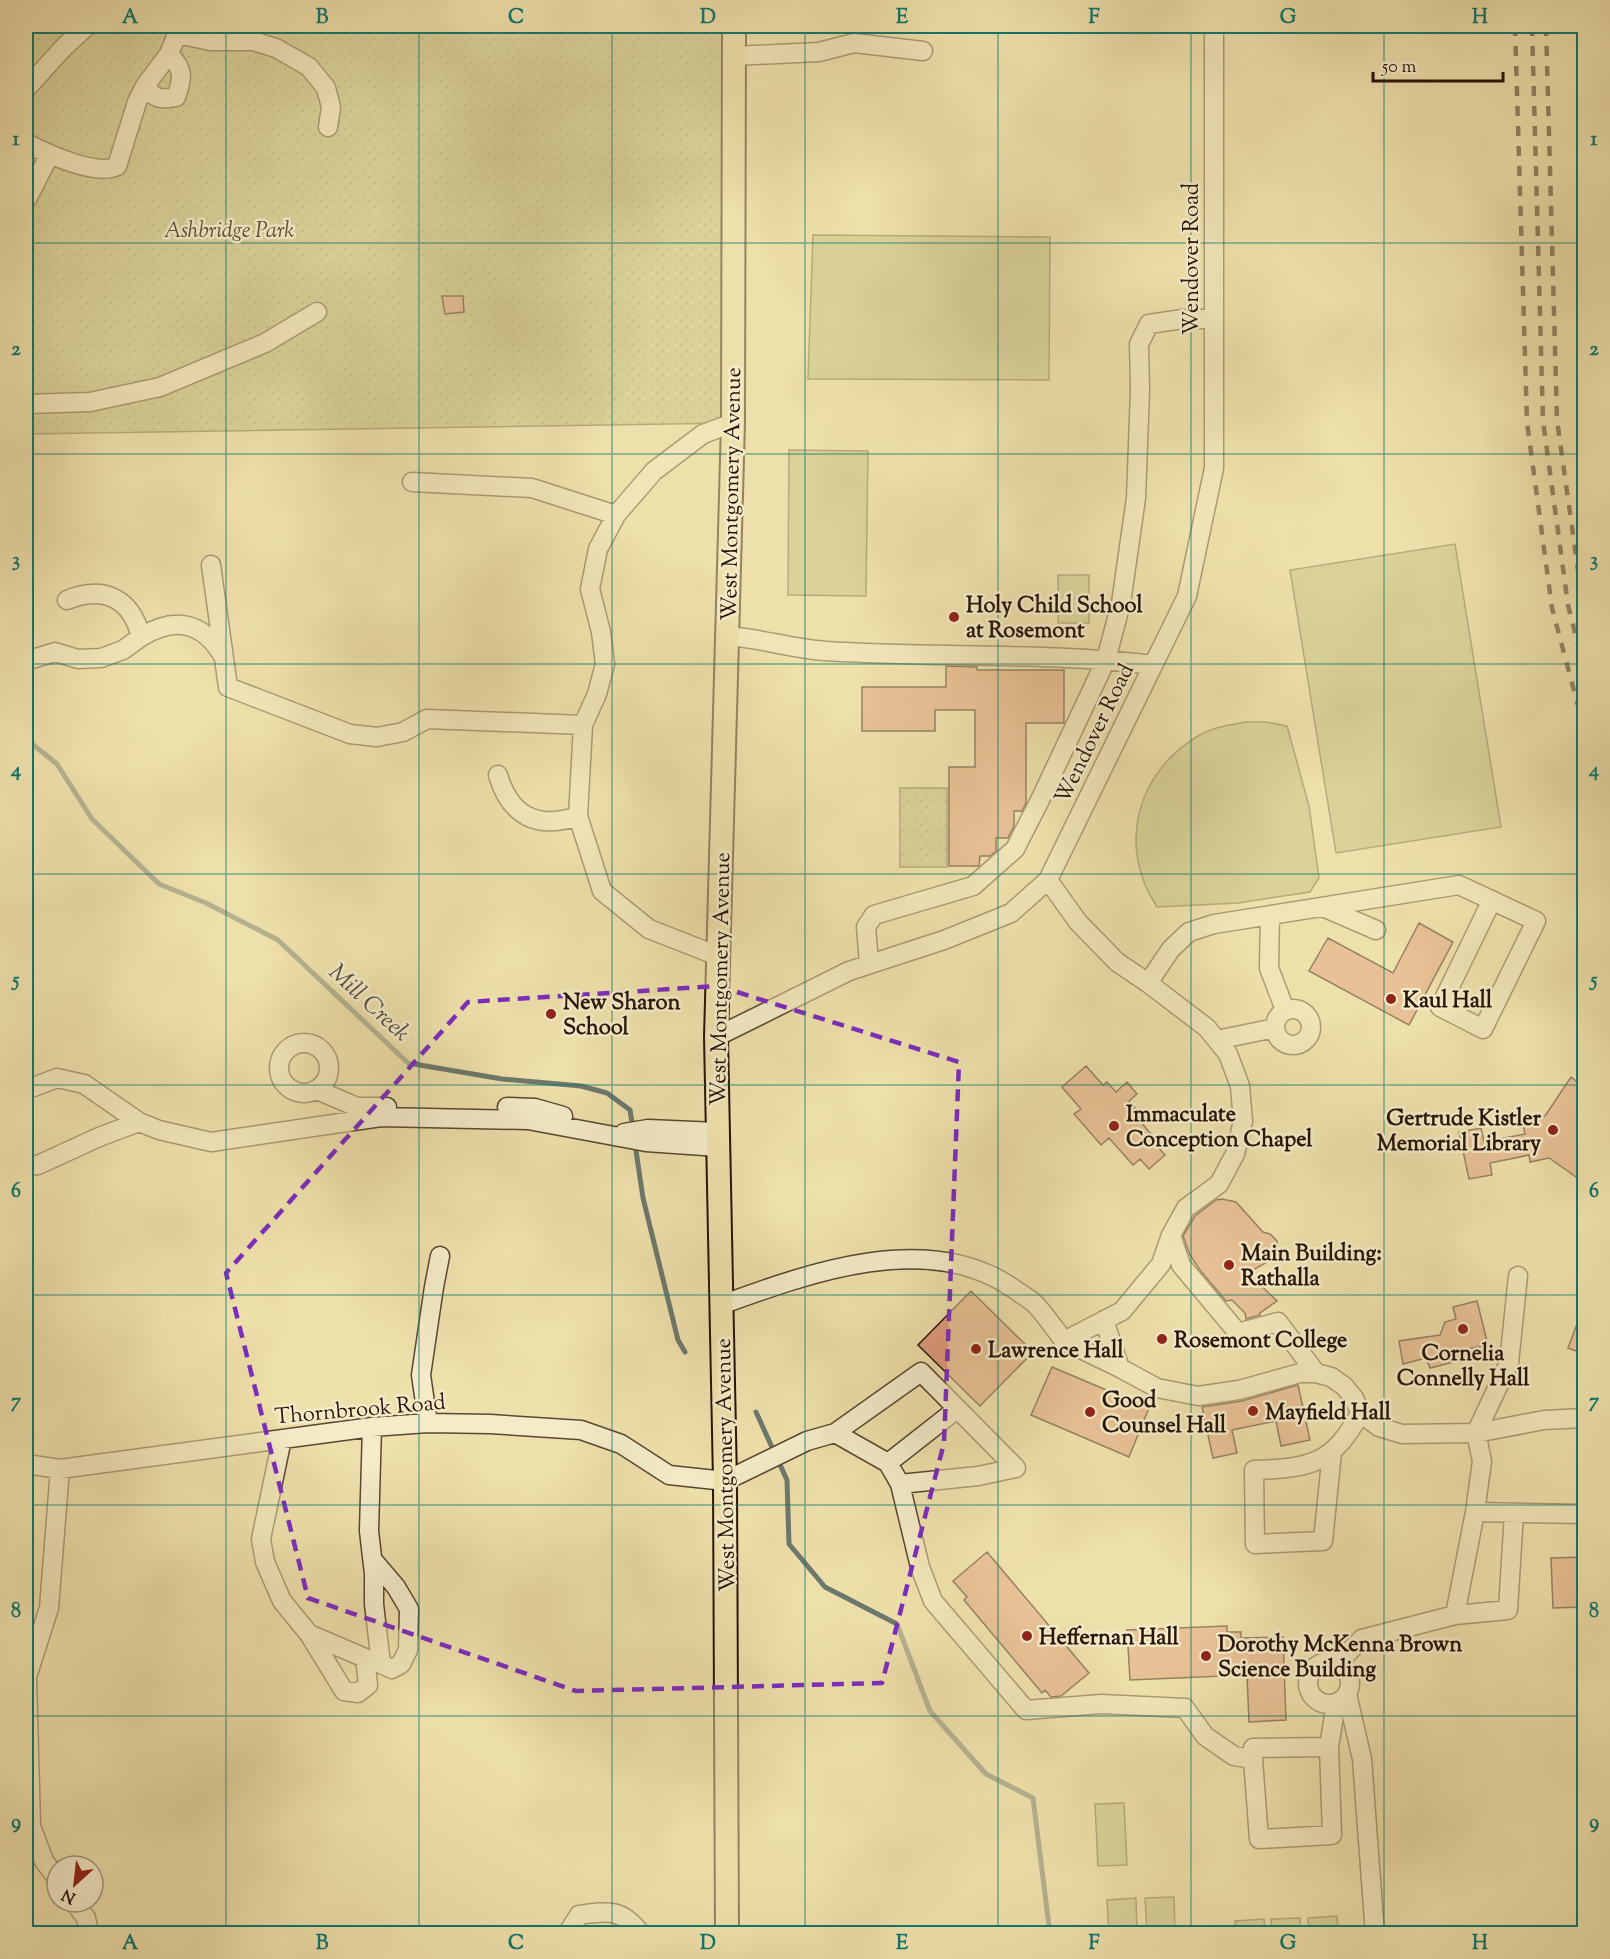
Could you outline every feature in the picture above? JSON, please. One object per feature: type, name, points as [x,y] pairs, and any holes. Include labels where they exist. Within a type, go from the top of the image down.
[{"type":"main road","name":"West Montgomery Avenue","points":[[727,1934],[725,1481],[716,1037],[733,423],[734,26]]},
{"type":"street","points":[[26,89],[64,47],[87,26]]},
{"type":"street","name":"Wendover Road","points":[[716,1037],[849,971],[944,940],[1011,913],[1048,880],[1187,596],[1214,468],[1214,26]]},
{"type":"street","points":[[26,143],[66,162],[110,170],[117,166],[137,102],[145,86],[169,54],[177,30],[211,41],[253,41],[276,48],[309,66],[326,88],[331,107],[328,127]]},
{"type":"street","points":[[734,56],[819,52],[854,43],[923,51]]},
{"type":"street","points":[[145,86],[152,95],[162,99],[176,97],[182,81],[178,64],[169,54]]},
{"type":"street","points":[[26,201],[50,154]]},
{"type":"street","points":[[26,404],[90,402],[160,387],[266,343],[317,312]]},
{"type":"street","points":[[869,963],[866,927],[874,915],[973,886],[1016,849],[1106,660],[1121,603],[1136,498],[1140,344],[1149,324],[1183,319],[1214,319]]},
{"type":"street","points":[[718,956],[649,929],[602,891],[578,816],[584,725],[597,694],[605,664],[601,632],[590,589],[598,549],[616,515],[654,471],[703,434],[733,423]]},
{"type":"street","points":[[412,482],[532,488],[616,515]]},
{"type":"street","points":[[211,565],[228,687],[350,734],[377,737],[403,732],[427,719],[584,725]]},
{"type":"street","points":[[67,600],[82,594],[99,593],[114,598],[128,607],[137,621],[141,637]]},
{"type":"street","points":[[26,661],[55,652],[78,658],[101,658],[123,650],[156,628],[172,625],[188,626],[203,632],[216,643],[224,658]]},
{"type":"street","points":[[727,636],[750,637],[824,651],[1106,660],[1153,665]]},
{"type":"street","points":[[498,775],[508,799],[513,806],[527,816],[544,822],[561,822],[578,816]]},
{"type":"street","points":[[1048,880],[1078,922],[1117,962],[1207,1028],[1217,1040],[1228,1054],[1240,1086],[1243,1120],[1236,1154],[1219,1184],[1186,1208],[1171,1235],[1161,1264],[1122,1311],[1064,1341]]},
{"type":"street","points":[[1148,984],[1171,949],[1189,932],[1214,924],[1459,885],[1492,900],[1536,921],[1483,1029],[1440,1007],[1492,900]]},
{"type":"street","points":[[1323,907],[1376,930]]},
{"type":"street","points":[[1270,915],[1269,968],[1285,1010]]},
{"type":"street","points":[[1285,1010],[1300,1010],[1310,1019],[1311,1033],[1307,1040],[1294,1046],[1281,1041],[1275,1028],[1276,1021],[1285,1010]]},
{"type":"street","points":[[1217,1040],[1275,1028]]},
{"type":"street","points":[[26,1090],[57,1078],[84,1084],[139,1122],[159,1130],[211,1142],[381,1117],[528,1120],[646,1142],[717,1140]]},
{"type":"street","points":[[317,1090],[357,1107],[535,1108],[622,1133],[648,1129],[680,1130],[717,1140]]},
{"type":"street","points":[[26,1166],[38,1166],[99,1137],[139,1122]]},
{"type":"street","points":[[1171,1235],[1181,1265],[1238,1333],[1278,1322],[1316,1373]]},
{"type":"street","points":[[428,1423],[421,1375],[440,1256]]},
{"type":"street","points":[[721,1305],[792,1279],[867,1262],[907,1259],[953,1262],[997,1277],[1035,1304],[1064,1341],[1156,1388],[1198,1396],[1239,1390],[1300,1374],[1316,1373],[1331,1377],[1344,1386],[1354,1398],[1360,1413],[1379,1427],[1402,1434],[1476,1433],[1544,1420],[1584,1418]]},
{"type":"street","points":[[1455,1615],[1475,1512],[1482,1461],[1476,1433],[1509,1363],[1518,1276]]},
{"type":"street","points":[[1104,1320],[1120,1368]]},
{"type":"street","points":[[725,1481],[807,1441],[835,1433],[921,1372],[1016,1468],[978,1476],[900,1484]]},
{"type":"street","points":[[888,1462],[957,1409]]},
{"type":"street","points":[[1332,1452],[1323,1541],[1255,1544],[1254,1470],[1288,1469],[1311,1464],[1332,1452],[1349,1434],[1360,1413]]},
{"type":"street","name":"Thornbrook Road","points":[[26,1464],[60,1469],[372,1427],[428,1423],[490,1424],[580,1430],[621,1444],[669,1475],[725,1481]]},
{"type":"street","points":[[372,1427],[369,1531],[373,1560],[374,1604],[381,1664],[392,1669],[401,1664],[408,1650],[409,1609],[396,1587],[373,1560]]},
{"type":"street","points":[[835,1433],[888,1462],[900,1484],[920,1567],[933,1601],[1026,1710],[1101,1704],[1185,1708],[1205,1736],[1234,1756],[1253,1759]]},
{"type":"street","points":[[282,1439],[261,1539],[265,1562],[282,1601],[309,1634]]},
{"type":"street","points":[[45,1862],[31,1826],[27,1677],[49,1608],[60,1469]]},
{"type":"street","points":[[1475,1512],[1584,1514]]},
{"type":"street","points":[[1336,1664],[1362,1639],[1455,1615],[1508,1610],[1514,1513]]},
{"type":"street","points":[[1329,1747],[1253,1748],[1259,1839],[1332,1834],[1329,1747],[1341,1698],[1349,1680],[1342,1668],[1336,1664],[1322,1664],[1316,1667],[1311,1673],[1308,1687],[1311,1694],[1321,1703],[1341,1698]]},
{"type":"street","points":[[1341,1698],[1362,1759],[1374,1934]]},
{"type":"street","points":[[567,1934],[579,1915],[604,1911],[618,1913],[631,1921],[641,1934]]},
{"type":"street","points":[[83,1914],[89,1934]]},
{"type":"highlighted area","points":[[718,986],[959,1062],[944,1443],[882,1683],[576,1691],[308,1598],[226,1273],[468,1002]]},
{"type":"green space","name":"Ashbridge Park","points":[[26,26],[734,26],[733,423],[26,434]]},
{"type":"green space","points":[[813,235],[1050,237],[1049,380],[808,379]]},
{"type":"green space","points":[[789,450],[868,451],[866,596],[788,595]]},
{"type":"green space","points":[[1455,544],[1501,827],[1336,853],[1290,570]]},
{"type":"green space","points":[[1058,575],[1089,575],[1089,623],[1058,623]]},
{"type":"green space","points":[[1246,722],[1266,722],[1287,726],[1309,806],[1319,878],[1310,892],[1238,903],[1157,907],[1145,884],[1138,860],[1136,836],[1139,813],[1147,791],[1160,770],[1177,752],[1198,736],[1215,728]]},
{"type":"green space","points":[[900,788],[947,788],[947,867],[900,867]]},
{"type":"green space","points":[[1124,1803],[1127,1865],[1098,1866],[1095,1804]]},
{"type":"green space","points":[[1174,1897],[1175,1933],[1147,1933],[1145,1898]]},
{"type":"green space","points":[[1136,1898],[1137,1933],[1109,1933],[1107,1900]]},
{"type":"green space","points":[[1337,1916],[1338,1933],[1309,1933],[1308,1918]]},
{"type":"green space","points":[[1300,1918],[1301,1933],[1272,1933],[1271,1919]]},
{"type":"green space","points":[[1264,1919],[1265,1933],[1236,1933],[1235,1921]]},
{"type":"building","points":[[442,296],[463,296],[464,312],[445,314]]},
{"type":"building","name":"Holy Child School at Rosemont","points":[[946,666],[977,667],[977,670],[1064,670],[1064,723],[1026,723],[1026,803],[1022,811],[1014,811],[1014,826],[1008,838],[996,838],[996,851],[990,856],[980,856],[979,866],[949,866],[949,767],[975,767],[975,710],[935,710],[935,731],[862,731],[862,687],[946,687]]},
{"type":"building","name":"Kaul Hall","points":[[1419,923],[1453,942],[1409,1025],[1309,971],[1328,938],[1393,973]]},
{"type":"building","name":"Immaculate Conception Chapel","points":[[1086,1066],[1103,1085],[1107,1082],[1116,1092],[1127,1082],[1137,1094],[1129,1101],[1136,1109],[1133,1113],[1159,1143],[1156,1145],[1165,1155],[1149,1169],[1140,1159],[1133,1165],[1109,1138],[1101,1145],[1074,1114],[1081,1109],[1062,1087]]},
{"type":"building","name":"Gertrude Kistler Memorial Library","points":[[1571,1077],[1584,1087],[1584,1125],[1578,1135],[1584,1139],[1584,1172],[1579,1179],[1549,1158],[1530,1162],[1529,1155],[1490,1163],[1492,1175],[1469,1179],[1459,1132],[1481,1128],[1484,1142],[1525,1134],[1522,1120],[1545,1116]]},
{"type":"building","name":"Main Building: Rathalla","points":[[1216,1200],[1236,1202],[1263,1232],[1270,1234],[1277,1241],[1277,1252],[1274,1258],[1248,1273],[1277,1301],[1260,1315],[1246,1319],[1245,1313],[1232,1300],[1226,1301],[1200,1270],[1190,1255],[1183,1236],[1195,1216]]},
{"type":"building","name":"Lawrence Hall","points":[[971,1291],[1033,1352],[980,1406],[918,1345]]},
{"type":"building","name":"Cornelia Connelly Hall","points":[[1477,1301],[1488,1345],[1462,1350],[1465,1359],[1430,1368],[1426,1358],[1403,1364],[1399,1341],[1440,1335],[1445,1322],[1456,1319],[1453,1307]]},
{"type":"building","points":[[1584,1308],[1584,1354],[1568,1348]]},
{"type":"building","name":"Good Counsel Hall","points":[[1052,1367],[1149,1408],[1129,1457],[1031,1415]]},
{"type":"building","name":"Mayfield Hall","points":[[1298,1385],[1310,1440],[1281,1446],[1276,1421],[1232,1430],[1237,1453],[1213,1458],[1202,1407],[1242,1401]]},
{"type":"building","name":"Heffernan Hall","points":[[987,1552],[1089,1673],[1061,1696],[1051,1697],[1045,1690],[1042,1693],[964,1600],[967,1597],[953,1581]]},
{"type":"building","points":[[1584,1557],[1584,1607],[1553,1608],[1551,1558]]},
{"type":"building","name":"Dorothy McKenna Brown Science Building","points":[[1227,1626],[1227,1632],[1241,1632],[1241,1638],[1283,1637],[1286,1720],[1249,1722],[1247,1675],[1130,1680],[1127,1630]]},
{"type":"waterway","name":"Mill Creek","points":[[26,739],[57,764],[92,819],[159,884],[206,903],[278,940],[408,1063],[502,1079],[581,1086],[607,1093],[630,1110],[633,1129]]},
{"type":"waterway","name":"Mill Creek","points":[[635,1144],[643,1198],[678,1340],[685,1352]]},
{"type":"waterway","name":"Mill Creek","points":[[756,1412],[787,1480],[789,1544],[825,1587],[897,1624],[930,1711],[986,1774],[1033,1798],[1050,1934]]},
{"type":"railway","points":[[1515,26],[1527,422],[1552,608],[1584,728]]},
{"type":"railway","points":[[1532,26],[1543,421],[1568,605],[1584,668]]},
{"type":"railway","points":[[1546,26],[1557,420],[1584,613]]},
{"type":"place","name":"Holy Child School at Rosemont","points":[[954,617]]},
{"type":"place","name":"Kaul Hall","points":[[1391,999]]},
{"type":"place","name":"New Sharon School","points":[[551,1014]]},
{"type":"place","name":"Immaculate Conception Chapel","points":[[1114,1126]]},
{"type":"place","name":"Gertrude Kistler Memorial Library","points":[[1553,1130]]},
{"type":"place","name":"Main Building: Rathalla","points":[[1229,1265]]},
{"type":"place","name":"Cornelia Connelly Hall","points":[[1463,1329]]},
{"type":"place","name":"Rosemont College","points":[[1162,1339]]},
{"type":"place","name":"Lawrence Hall","points":[[976,1349]]},
{"type":"place","name":"Mayfield Hall","points":[[1253,1411]]},
{"type":"place","name":"Good Counsel Hall","points":[[1090,1412]]},
{"type":"place","name":"Heffernan Hall","points":[[1027,1636]]},
{"type":"place","name":"Dorothy McKenna Brown Science Building","points":[[1206,1656]]}]
